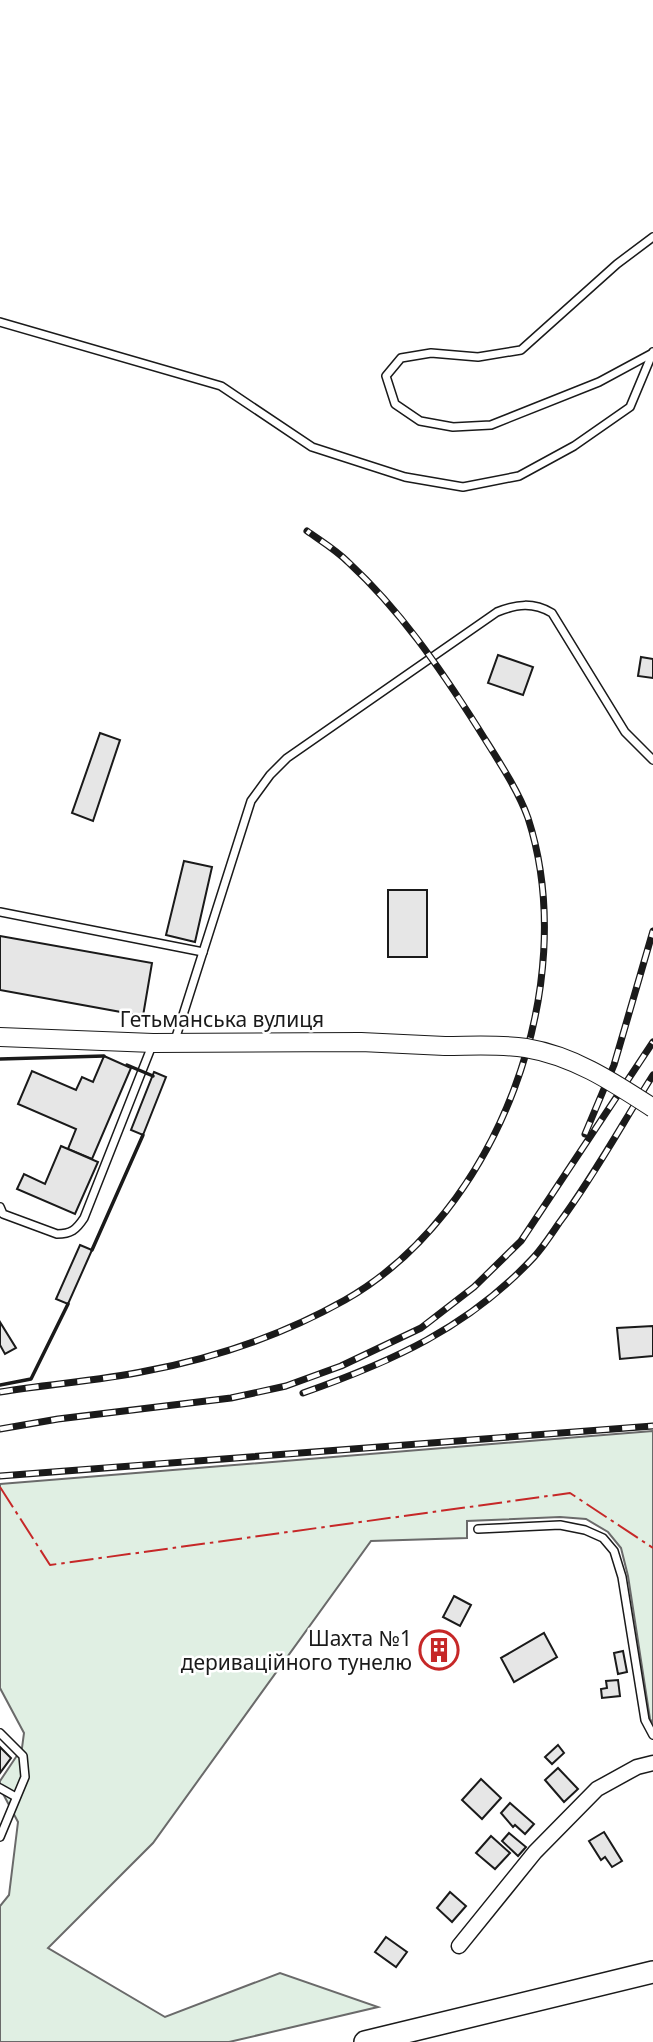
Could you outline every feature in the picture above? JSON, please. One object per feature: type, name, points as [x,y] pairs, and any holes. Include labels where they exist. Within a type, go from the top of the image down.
[{"type":"main road","points":[[365,2042],[653,1972]]},
{"type":"street","name":"Гетьманська вулиця","points":[[0,1037],[153,1043],[361,1042],[525,1048],[559,1056],[595,1071],[653,1108]]},
{"type":"street","points":[[459,1946],[535,1852],[597,1789],[638,1767],[653,1763]]},
{"type":"lane","points":[[652,353],[599,382],[491,425],[453,427],[420,421],[395,404],[386,376],[401,358],[431,353],[478,357],[521,350],[617,264],[653,237]]},
{"type":"lane","points":[[0,321],[221,386],[312,447],[405,477],[463,487],[519,476],[574,446],[619,415],[630,407],[652,353]]},
{"type":"lane","points":[[174,1043],[251,801],[270,775],[287,758],[497,612],[525,604],[540,606],[552,613],[625,732],[653,760]]},
{"type":"lane","points":[[0,912],[203,952]]},
{"type":"lane","points":[[0,1207],[3,1214],[57,1234],[66,1234],[77,1229],[84,1218],[153,1043]]},
{"type":"lane","points":[[478,1529],[560,1525],[585,1530],[603,1538],[614,1551],[622,1577],[645,1720],[653,1735]]},
{"type":"lane","points":[[0,1733],[23,1756],[25,1777],[0,1838]]},
{"type":"lane","points":[[0,1788],[16,1797]]},
{"type":"green space","points":[[653,1431],[653,1723],[650,1719],[628,1576],[621,1548],[608,1532],[586,1519],[560,1517],[467,1521],[467,1538],[371,1541],[153,1843],[48,1948],[165,2017],[280,1973],[378,2007],[229,2042],[0,2042],[0,1906],[9,1895],[18,1822],[0,1788],[0,1781],[22,1748],[24,1733],[0,1688],[0,1484]]},
{"type":"building","points":[[498,655],[533,667],[523,695],[488,683]]},
{"type":"building","points":[[641,657],[653,659],[653,678],[638,676]]},
{"type":"building","points":[[100,733],[120,740],[93,821],[72,813]]},
{"type":"building","points":[[184,861],[212,867],[195,942],[166,935]]},
{"type":"building","points":[[388,890],[427,890],[427,957],[388,957]]},
{"type":"building","points":[[0,936],[152,963],[143,1016],[0,990]]},
{"type":"building","points":[[104,1056],[131,1068],[92,1159],[68,1149],[76,1129],[18,1104],[32,1071],[76,1090],[82,1077],[93,1082]]},
{"type":"building","points":[[154,1072],[166,1077],[143,1135],[131,1130]]},
{"type":"building","points":[[61,1146],[98,1162],[75,1214],[17,1189],[24,1174],[45,1184]]},
{"type":"building","points":[[80,1245],[92,1250],[68,1304],[56,1299]]},
{"type":"building","points":[[0,1322],[16,1348],[5,1354],[0,1345]]},
{"type":"building","points":[[653,1326],[653,1356],[620,1359],[617,1328]]},
{"type":"building","points":[[454,1596],[471,1605],[460,1626],[443,1617]]},
{"type":"building","points":[[544,1633],[557,1657],[514,1682],[501,1658]]},
{"type":"building","points":[[623,1651],[627,1672],[618,1674],[614,1653]]},
{"type":"building","points":[[618,1680],[620,1696],[602,1698],[601,1689],[607,1688],[606,1681]]},
{"type":"building","points":[[558,1745],[564,1753],[552,1764],[545,1757]]},
{"type":"building","points":[[0,1747],[11,1758],[0,1773]]},
{"type":"building","points":[[558,1768],[578,1789],[564,1802],[545,1780]]},
{"type":"building","points":[[481,1779],[501,1798],[482,1819],[462,1800]]},
{"type":"building","points":[[510,1803],[534,1824],[525,1834],[515,1825],[513,1827],[501,1813]]},
{"type":"building","points":[[604,1832],[622,1861],[612,1867],[605,1857],[601,1860],[589,1841]]},
{"type":"building","points":[[509,1833],[526,1847],[518,1856],[502,1841]]},
{"type":"building","points":[[491,1836],[510,1853],[495,1869],[476,1853]]},
{"type":"building","points":[[450,1892],[466,1906],[452,1922],[437,1908]]},
{"type":"building","points":[[386,1937],[407,1952],[396,1967],[375,1952]]},
{"type":"railway","points":[[0,1392],[172,1366],[248,1344],[345,1300],[399,1261],[446,1211],[484,1153],[514,1089],[534,1021],[544,952],[542,883],[528,818],[498,760],[418,641],[367,580],[307,531]]},
{"type":"railway","points":[[585,1134],[614,1065],[653,931]]},
{"type":"railway","points":[[0,1429],[58,1419],[231,1398],[286,1386],[341,1366],[421,1328],[474,1287],[521,1241],[653,1042]]},
{"type":"railway","points":[[303,1393],[367,1369],[427,1340],[482,1304],[509,1282],[537,1253],[572,1205],[653,1075]]},
{"type":"railway","points":[[0,1476],[653,1426]]},
{"type":"wall","points":[[0,1059],[104,1056]]},
{"type":"wall","points":[[127,1065],[153,1076]]},
{"type":"wall","points":[[92,1250],[143,1135]]},
{"type":"wall","points":[[0,1385],[31,1379],[68,1304]]},
{"type":"power","points":[[0,1487],[50,1565],[570,1493],[653,1548]]},
{"type":"place","name":"Шахта №1 дериваційного тунелю","points":[[439,1650]]}]
